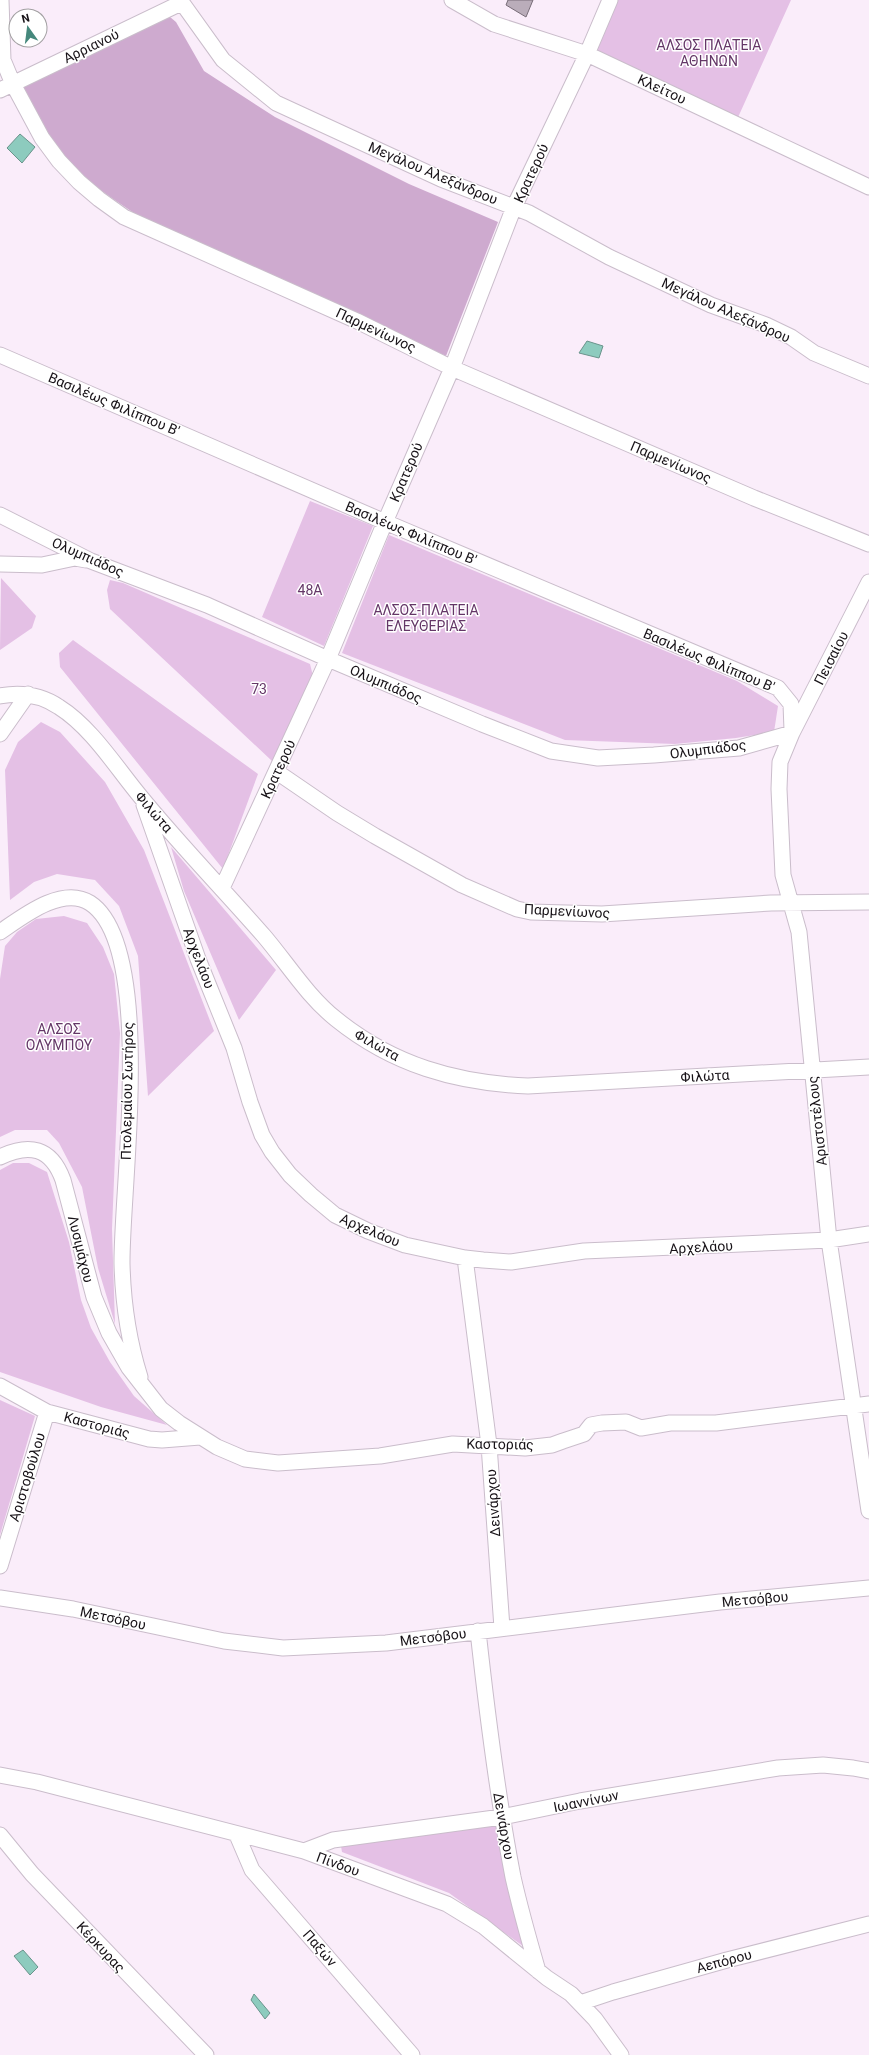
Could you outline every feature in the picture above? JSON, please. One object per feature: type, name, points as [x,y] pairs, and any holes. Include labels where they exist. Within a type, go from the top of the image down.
[{"type":"street","name":"Παρμενίωνος","points":[[1,0],[3,60],[6,87],[59,161],[90,191],[124,216],[357,320],[452,368],[747,494],[869,544]]},
{"type":"street","name":"Κλείτου","points":[[452,0],[494,24],[587,54],[869,187]]},
{"type":"street","name":"Κρατερού","points":[[222,888],[328,659],[384,522],[452,368],[514,207],[587,54],[610,0]]},
{"type":"street","name":"Αρριανού","points":[[6,87],[180,1]]},
{"type":"street","name":"Μεγάλου Αλεξάνδρου","points":[[180,1],[223,60],[276,103],[441,179],[514,207],[616,260],[711,305],[766,324],[791,337],[814,353],[869,376]]},
{"type":"street","name":"Βασιλέως Φιλίππου Β'","points":[[0,356],[384,522],[778,688],[791,704],[792,733]]},
{"type":"street","name":"Ολυμπιάδος","points":[[0,515],[91,561],[206,605],[328,659],[482,724],[551,751],[598,758],[625,757],[739,748],[792,733]]},
{"type":"street","points":[[0,564],[42,565],[75,558],[91,561]]},
{"type":"street","name":"Πεισαίου","points":[[792,733],[869,582]]},
{"type":"street","points":[[0,696],[28,694]]},
{"type":"street","points":[[0,734],[28,694]]},
{"type":"street","name":"Φιλώτα","points":[[28,694],[54,703],[77,721],[142,799],[222,888],[321,1006],[335,1019],[377,1047],[428,1070],[477,1083],[528,1086],[869,1067]]},
{"type":"street","name":"Αριστοτέλους","points":[[792,733],[780,762],[779,789],[783,875],[799,932],[829,1240],[869,1511]]},
{"type":"street","name":"Παρμενίωνος","points":[[277,772],[337,813],[462,885],[518,909],[531,912],[602,914],[791,903],[869,902]]},
{"type":"street","name":"Αρχελάου","points":[[142,799],[198,959],[234,1048],[256,1121],[272,1152],[301,1186],[335,1215],[387,1239],[423,1250],[466,1258],[511,1262],[584,1251],[829,1240],[869,1234]]},
{"type":"street","name":"Πτολεμαίου Σωτήρος","points":[[0,932],[43,904],[59,900],[76,899],[84,900],[96,908],[108,924],[117,944],[125,979],[130,1043],[122,1265],[131,1342],[142,1386]]},
{"type":"street","name":"Λυσιμάχου","points":[[0,1158],[23,1149],[33,1149],[47,1156],[60,1170],[88,1279],[102,1317],[121,1356],[142,1386]]},
{"type":"street","name":"Δεινάρχου","points":[[466,1258],[489,1445],[502,1628]]},
{"type":"street","name":"Καστοριάς","points":[[0,1386],[47,1412],[149,1439],[162,1440],[200,1437]]},
{"type":"street","name":"Καστοριάς","points":[[142,1386],[161,1409],[200,1437],[241,1458],[253,1461],[278,1463],[380,1456],[453,1444],[525,1448],[552,1445],[584,1434],[591,1426],[614,1422],[626,1422],[641,1428],[670,1423],[716,1423],[869,1404]]},
{"type":"street","name":"Αριστοβούλου","points":[[0,1566],[47,1412]]},
{"type":"street","name":"Μετσόβου","points":[[0,1598],[73,1609],[224,1641],[283,1648],[386,1643],[720,1602],[869,1588]]},
{"type":"street","name":"Δεινάρχου","points":[[478,1631],[490,1737],[502,1817],[514,1879],[538,1971]]},
{"type":"street","name":"Ιωαννίνων","points":[[304,1851],[333,1840],[502,1817],[580,1801],[778,1768],[823,1765],[869,1771]]},
{"type":"street","name":"Πίνδου","points":[[0,1775],[99,1798],[237,1835],[304,1851],[405,1888],[457,1909],[483,1926],[580,2003],[595,2019],[621,2055]]},
{"type":"street","name":"Κέρκυρας","points":[[0,1835],[32,1874],[206,2055]]},
{"type":"street","name":"Παξών","points":[[237,1835],[252,1870],[412,2055]]},
{"type":"street","name":"Αεπόρου","points":[[580,2003],[613,1992],[727,1960],[869,1924]]},
{"type":"green space","name":"ΑΛΣΟΣ ΠΛΑΤΕΙΑ ΑΘΗΝΩΝ","points":[[611,0],[791,0],[735,124],[587,54]]},
{"type":"green space","name":"48Α","points":[[310,501],[373,526],[324,646],[262,617]]},
{"type":"green space","name":"ΑΛΣΟΣ-ΠΛΑΤΕΙΑ ΕΛΕΥΘΕΡΙΑΣ","points":[[389,535],[737,681],[778,706],[774,732],[736,738],[675,744],[565,740],[342,653]]},
{"type":"green space","points":[[1,578],[36,616],[32,628],[0,650]]},
{"type":"green space","name":"73","points":[[110,580],[123,583],[310,664],[313,676],[272,761],[110,609],[107,590]]},
{"type":"green space","points":[[73,640],[258,774],[223,869],[60,667],[59,653]]},
{"type":"green space","points":[[41,722],[60,732],[105,782],[144,850],[214,1031],[148,1096],[138,956],[119,906],[95,880],[57,874],[34,882],[10,900],[5,770],[18,742]]},
{"type":"green space","points":[[171,847],[276,970],[239,1020],[184,891]]},
{"type":"green space","name":"ΑΛΣΟΣ ΟΛΥΜΠΟΥ","points":[[64,916],[87,923],[103,947],[114,974],[120,1033],[112,1229],[115,1324],[98,1268],[82,1187],[59,1143],[47,1130],[15,1130],[0,1137],[0,979],[5,946],[17,932],[36,919]]},
{"type":"green space","points":[[13,1163],[29,1163],[47,1172],[69,1242],[81,1300],[91,1328],[110,1362],[134,1396],[167,1425],[101,1407],[0,1372],[0,1170]]},
{"type":"green space","points":[[0,1400],[35,1416],[0,1535]]},
{"type":"green space","points":[[497,1825],[523,1946],[449,1893],[342,1852],[341,1846]]},
{"type":"shaded area","points":[[170,17],[176,22],[204,71],[275,117],[409,184],[498,222],[446,356],[140,217],[88,181],[62,156],[35,114],[22,87]]},
{"type":"shaded area","points":[[20,134],[35,147],[22,163],[7,148]]},
{"type":"shaded area","points":[[587,341],[603,346],[599,358],[579,353]]},
{"type":"shaded area","points":[[23,1950],[38,1967],[30,1975],[14,1956]]},
{"type":"shaded area","points":[[254,1994],[270,2013],[265,2019],[251,2000]]},
{"type":"building","points":[[508,0],[533,0],[526,17],[506,5]]}]
